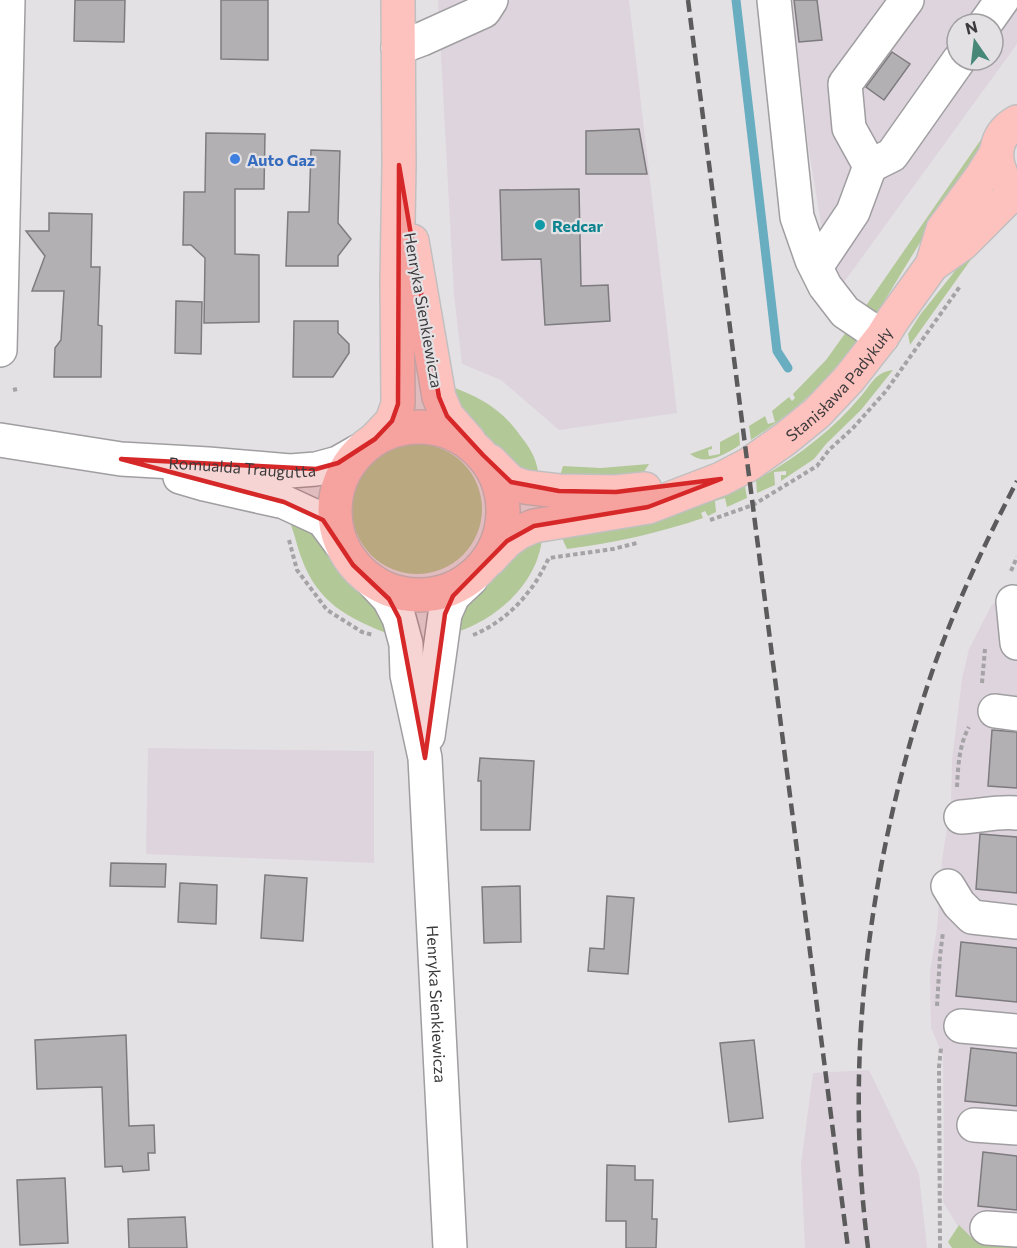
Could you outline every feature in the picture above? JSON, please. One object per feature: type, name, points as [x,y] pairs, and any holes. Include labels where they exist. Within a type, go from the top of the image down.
[{"type":"main road","name":"Henryka Sienkiewicza","points":[[367,445],[392,421],[398,404],[398,0]]},
{"type":"main road","name":"Stanisława Padykuły","points":[[480,570],[507,541],[520,532],[534,526],[648,507],[748,465],[785,439],[817,412],[849,379],[882,337],[932,265],[943,228],[982,176],[995,154],[1001,136],[1016,122]]},
{"type":"main road","points":[[995,154],[1001,175],[1017,189]]},
{"type":"main road","name":"Henryka Sienkiewicza","points":[[399,165],[439,397],[447,416],[477,450]]},
{"type":"main road","name":"Stanisława Padykuły","points":[[932,265],[963,244],[1017,189]]},
{"type":"main road","points":[[414,426],[435,428],[455,434],[477,450],[497,476],[503,496],[504,517],[500,538],[480,570],[448,591],[423,596],[397,593],[373,582],[353,565],[340,543],[334,517],[336,491],[346,467],[367,445],[394,430],[414,426]]},
{"type":"main road","name":"Stanisława Padykuły","points":[[477,450],[511,482],[525,487],[560,491],[616,492],[721,478]]},
{"type":"street","points":[[0,350],[8,0]]},
{"type":"street","points":[[398,48],[484,11],[491,0]]},
{"type":"street","points":[[774,0],[797,217],[825,286],[845,312],[882,337]]},
{"type":"street","points":[[870,166],[849,128],[845,84],[907,0]]},
{"type":"street","points":[[816,267],[852,212],[870,166],[892,155],[951,72]]},
{"type":"street","name":"Romualda Traugutta","points":[[0,441],[121,459],[290,471],[316,469],[338,463],[367,445]]},
{"type":"street","name":"Romualda Traugutta","points":[[121,459],[204,483],[284,502],[323,520],[340,543]]},
{"type":"street","name":"Henryka Sienkiewicza","points":[[425,758],[445,614],[453,596],[480,570]]},
{"type":"street","name":"Henryka Sienkiewicza","points":[[373,582],[389,599],[399,618],[406,645],[407,675],[425,758],[450,1248]]},
{"type":"street","points":[[1013,602],[1017,643]]},
{"type":"street","points":[[961,817],[1005,812],[1017,813]]},
{"type":"street","points":[[948,886],[959,904],[972,917],[1017,922]]},
{"type":"street","points":[[961,1026],[1017,1031]]},
{"type":"street","points":[[974,1125],[1017,1128]]},
{"type":"path","points":[[286,532],[297,570],[327,610],[362,632],[380,638]]},
{"type":"path","points":[[466,638],[483,631],[508,614],[531,590],[549,558]]},
{"type":"highlighted area","points":[[399,165],[439,397],[447,416],[483,455],[511,482],[559,491],[616,492],[721,479],[648,507],[534,526],[507,541],[453,596],[445,614],[425,758],[399,618],[389,599],[353,565],[323,520],[284,502],[121,459],[316,469],[338,463],[375,439],[392,421],[398,404]]},
{"type":"shaded area","points":[[438,0],[629,0],[677,413],[559,430],[501,380],[462,364],[454,295]]},
{"type":"shaded area","points":[[792,0],[1017,0],[1017,44],[1005,61],[1005,12],[945,12],[945,72],[997,72],[842,285],[826,254],[808,145]]},
{"type":"shaded area","points":[[1017,591],[1017,1245],[967,1241],[943,1202],[943,1056],[931,1028],[930,972],[937,928],[942,860],[951,803],[952,760],[962,679],[969,649],[991,606],[1007,592]]},
{"type":"shaded area","points":[[148,748],[374,751],[374,863],[146,854]]},
{"type":"shaded area","points":[[869,1070],[919,1174],[927,1248],[805,1248],[801,1164],[813,1073]]},
{"type":"green space","points":[[982,138],[975,159],[949,195],[874,318],[863,310]]},
{"type":"green space","points":[[1006,222],[1007,224],[982,244],[910,345],[908,334],[920,315],[974,247]]},
{"type":"green space","points":[[849,328],[860,336],[824,381],[798,406],[751,440],[749,426],[765,416],[768,424],[775,422],[772,411],[789,397],[792,401],[795,398],[793,394],[826,360]]},
{"type":"green space","points":[[893,370],[861,410],[814,459],[781,481],[781,475],[786,475],[786,471],[774,472],[775,485],[757,493],[756,480],[813,443],[850,408],[875,379],[882,373]]},
{"type":"green space","points":[[449,386],[481,400],[499,412],[515,428],[531,451],[539,477],[507,464],[489,442],[466,422]]},
{"type":"green space","points":[[739,432],[740,445],[716,458],[696,458],[690,454],[712,446],[712,449],[708,450],[709,456],[720,454],[720,442]]},
{"type":"green space","points":[[417,444],[442,449],[463,463],[477,484],[482,509],[477,534],[463,555],[442,569],[417,574],[392,569],[371,555],[357,534],[352,509],[357,484],[371,463],[392,449]]},
{"type":"green space","points":[[649,464],[642,475],[559,479],[563,466],[601,468]]},
{"type":"green space","points":[[745,486],[747,498],[727,507],[725,498],[715,501],[716,512],[708,516],[705,511],[701,513],[703,518],[670,528],[619,541],[567,549],[561,536],[681,511]]},
{"type":"green space","points":[[292,520],[312,530],[337,571],[353,588],[378,608],[389,634],[360,622],[325,597],[308,573],[301,557],[291,525]]},
{"type":"green space","points":[[542,538],[533,570],[513,597],[487,618],[457,632],[456,617],[506,558]]},
{"type":"green space","points":[[959,1225],[972,1238],[1017,1241],[1017,1248],[952,1248],[948,1242]]},
{"type":"building","points":[[75,0],[125,0],[124,42],[74,41]]},
{"type":"building","points":[[221,0],[268,0],[268,60],[221,59]]},
{"type":"building","points":[[794,0],[817,0],[822,40],[799,42]]},
{"type":"building","points":[[892,52],[910,64],[884,100],[866,87]]},
{"type":"building","points":[[639,129],[647,174],[586,174],[586,131]]},
{"type":"building","points":[[206,133],[265,134],[264,189],[235,189],[235,254],[259,255],[259,322],[204,323],[205,258],[191,245],[183,245],[184,192],[205,192]]},
{"type":"building","points":[[311,150],[340,151],[338,223],[351,239],[338,256],[338,266],[286,266],[288,212],[309,212]]},
{"type":"building","name":"Redcar","points":[[579,189],[581,286],[608,285],[610,321],[545,325],[541,259],[502,260],[500,190]]},
{"type":"building","points":[[49,213],[92,214],[91,267],[100,267],[98,325],[102,326],[101,377],[54,377],[55,348],[61,340],[64,291],[32,291],[45,256],[26,231],[49,231]]},
{"type":"building","points":[[176,301],[202,302],[201,354],[175,353]]},
{"type":"building","points":[[294,321],[338,321],[338,333],[349,344],[349,353],[333,377],[293,377]]},
{"type":"building","points":[[992,730],[1017,732],[1017,788],[988,786]]},
{"type":"building","points":[[480,758],[534,761],[530,830],[481,830],[481,781],[478,781]]},
{"type":"building","points":[[980,834],[1017,837],[1017,893],[976,889]]},
{"type":"building","points":[[111,863],[166,864],[165,887],[110,886]]},
{"type":"building","points":[[265,875],[307,878],[303,941],[261,938]]},
{"type":"building","points":[[180,883],[217,885],[216,924],[178,922]]},
{"type":"building","points":[[520,886],[521,942],[484,943],[482,887]]},
{"type":"building","points":[[607,896],[634,898],[628,974],[588,971],[590,948],[604,949]]},
{"type":"building","points":[[961,942],[1017,948],[1017,1002],[956,996]]},
{"type":"building","points":[[126,1035],[129,1126],[154,1125],[155,1153],[148,1153],[149,1170],[123,1172],[122,1166],[105,1167],[102,1087],[37,1089],[35,1040]]},
{"type":"building","points":[[754,1040],[763,1118],[729,1122],[720,1043]]},
{"type":"building","points":[[971,1048],[1017,1053],[1017,1106],[965,1101]]},
{"type":"building","points":[[983,1152],[1017,1156],[1017,1210],[978,1206]]},
{"type":"building","points":[[607,1165],[635,1166],[635,1180],[653,1180],[652,1219],[657,1219],[656,1248],[626,1248],[626,1221],[606,1221]]},
{"type":"building","points":[[65,1178],[68,1243],[20,1245],[17,1180]]},
{"type":"building","points":[[185,1217],[187,1248],[129,1248],[128,1219]]},
{"type":"waterway","points":[[736,0],[777,351],[788,368]]},
{"type":"railway","points":[[688,0],[848,1248]]},
{"type":"railway","points":[[868,1248],[861,1175],[859,1102],[861,1029],[867,956],[878,884],[892,812],[910,742],[932,672],[971,575],[1017,481]]},
{"type":"place","name":"Auto Gaz","points":[[235,159]]},
{"type":"place","name":"Redcar","points":[[540,225]]}]
